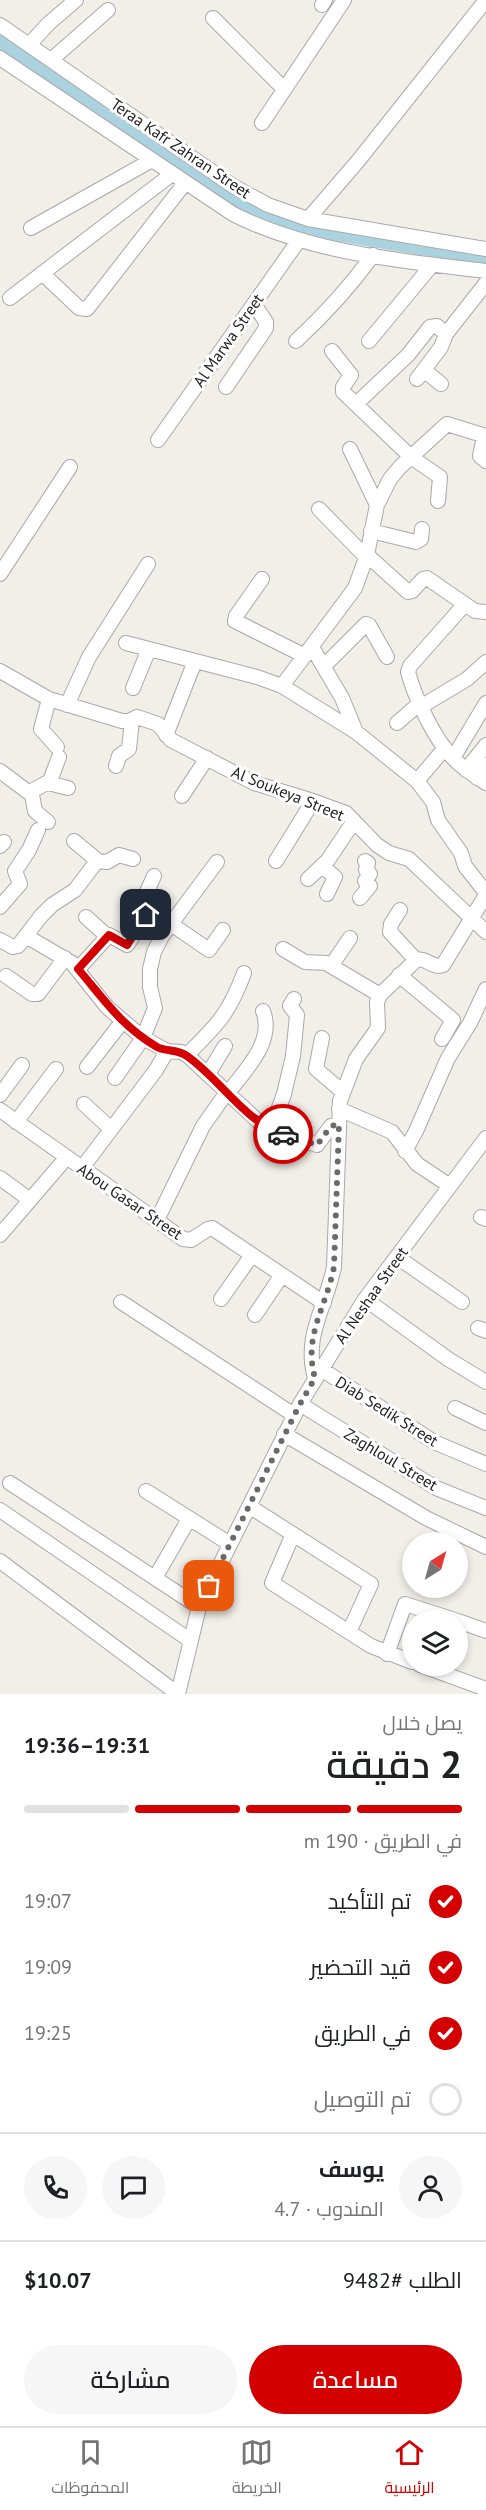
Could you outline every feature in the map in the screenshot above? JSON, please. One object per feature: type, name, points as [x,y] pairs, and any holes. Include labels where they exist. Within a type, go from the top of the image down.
[{"type":"street","points":[[29,45],[48,24],[76,0]]},
{"type":"street","points":[[262,123],[344,0]]},
{"type":"street","points":[[308,219],[358,161],[486,0]]},
{"type":"street","points":[[51,60],[108,10]]},
{"type":"street","points":[[213,18],[284,89]]},
{"type":"street","name":"Teraa Kafr Zahran Street","points":[[0,25],[233,186],[268,205],[308,219],[486,249]]},
{"type":"street","name":"Teraa Kafr Zahran Street","points":[[1,60],[240,218],[276,234],[373,255],[486,271]]},
{"type":"street","points":[[31,228],[152,160]]},
{"type":"street","points":[[10,298],[172,174]]},
{"type":"street","points":[[42,273],[79,308],[87,309],[185,183]]},
{"type":"street","name":"Al Marwa Street","points":[[158,440],[299,240]]},
{"type":"street","points":[[296,341],[325,315],[373,255]]},
{"type":"street","points":[[369,341],[432,265]]},
{"type":"street","points":[[441,384],[420,374],[441,347],[446,334],[486,283]]},
{"type":"street","points":[[226,387],[266,328],[266,322],[254,304]]},
{"type":"street","points":[[356,405],[392,372],[430,327],[437,326],[446,334]]},
{"type":"street","points":[[332,351],[351,374],[342,390],[411,457],[440,477],[438,501]]},
{"type":"street","points":[[282,686],[355,588],[367,556],[377,505],[390,479],[447,424],[485,436],[480,456],[486,461]]},
{"type":"street","points":[[350,449],[377,505]]},
{"type":"street","points":[[0,574],[70,467]]},
{"type":"street","points":[[319,509],[408,592],[427,578],[475,611],[486,612]]},
{"type":"street","points":[[371,531],[416,542],[421,540],[422,529]]},
{"type":"street","points":[[67,705],[94,648],[148,564]]},
{"type":"street","points":[[262,579],[236,616],[235,621],[308,651],[324,666],[342,698],[356,732]]},
{"type":"street","points":[[465,604],[410,666],[408,675],[421,705],[449,753],[476,777]]},
{"type":"street","points":[[324,666],[366,624],[387,657]]},
{"type":"street","points":[[126,643],[257,676],[282,686],[356,732],[417,781],[433,802],[438,820],[461,853],[465,866],[486,894],[443,965],[437,966],[423,959],[416,960],[380,995],[377,1002],[378,1028],[356,1059],[343,1092],[339,1109],[334,1267],[312,1336],[311,1365],[318,1374]]},
{"type":"street","points":[[134,688],[149,649]]},
{"type":"street","points":[[166,735],[195,661]]},
{"type":"street","points":[[397,723],[421,705],[467,679],[486,662]]},
{"type":"street","name":"Al Soukeya Street","points":[[2,678],[67,705],[122,721],[140,718],[158,724],[166,735],[254,783],[335,808],[354,821],[388,854],[409,859],[486,932]]},
{"type":"street","points":[[30,792],[48,783],[52,777],[58,752],[41,729],[49,699]]},
{"type":"street","points":[[417,781],[449,753],[486,703]]},
{"type":"street","points":[[116,766],[119,756],[129,749],[132,720]]},
{"type":"street","points":[[476,777],[486,745]]},
{"type":"street","points":[[182,796],[207,758]]},
{"type":"street","points":[[476,777],[486,765]]},
{"type":"street","points":[[0,771],[30,792],[43,826],[15,871],[20,884],[2,901]]},
{"type":"street","points":[[48,783],[68,788]]},
{"type":"street","points":[[276,861],[313,801]]},
{"type":"street","points":[[308,879],[322,866],[354,821]]},
{"type":"street","points":[[74,841],[98,861],[107,862],[120,855],[133,859]]},
{"type":"street","points":[[355,873],[377,845]]},
{"type":"street","points":[[0,940],[15,947],[52,905],[75,890],[98,861]]},
{"type":"street","points":[[360,898],[370,886],[365,881],[370,874],[366,870],[368,864],[365,861]]},
{"type":"street","points":[[115,1078],[143,1038],[155,1008],[150,987],[150,969],[154,952],[171,924],[217,862]]},
{"type":"street","points":[[322,866],[335,877],[327,894]]},
{"type":"street","points":[[86,917],[107,936],[113,936],[127,944],[146,917],[142,903],[154,876]]},
{"type":"street","points":[[400,910],[391,924],[390,932],[416,960]]},
{"type":"street","points":[[171,924],[209,950],[223,930]]},
{"type":"street","points":[[26,936],[65,958],[78,969],[107,1007],[122,1022],[143,1038],[167,1051],[187,1056],[271,1130],[317,1145],[331,1126],[339,1124]]},
{"type":"street","points":[[78,969],[107,936]]},
{"type":"street","points":[[331,966],[350,938]]},
{"type":"street","points":[[283,949],[305,962],[323,962],[380,995]]},
{"type":"street","points":[[6,976],[32,994],[38,994],[65,958]]},
{"type":"street","points":[[187,1056],[226,1014],[244,973]]},
{"type":"street","points":[[399,975],[453,1020],[442,1040]]},
{"type":"street","points":[[405,1151],[448,1058],[470,1023],[486,989]]},
{"type":"street","points":[[271,1130],[285,1094],[293,1056],[297,1016],[291,1006],[294,999]]},
{"type":"street","points":[[157,1220],[203,1126],[247,1067],[252,1064],[267,1027],[263,1011]]},
{"type":"street","points":[[87,1067],[122,1022]]},
{"type":"street","points":[[322,1038],[316,1069],[343,1092]]},
{"type":"street","points":[[208,1074],[225,1046]]},
{"type":"street","points":[[82,1168],[156,1070],[167,1051]]},
{"type":"street","points":[[0,1095],[22,1065]]},
{"type":"street","points":[[16,1122],[56,1069]]},
{"type":"street","points":[[84,1104],[111,1129]]},
{"type":"street","points":[[339,1109],[392,1132],[417,1164],[450,1186]]},
{"type":"street","name":"Abou Gasar Street","points":[[0,1110],[186,1240],[191,1240],[208,1228],[212,1228],[324,1303]]},
{"type":"street","name":"Al Neshaa Street","points":[[178,1694],[199,1607],[297,1410],[365,1299],[486,1138]]},
{"type":"street","points":[[0,1234],[67,1157]]},
{"type":"street","points":[[0,1178],[30,1200]]},
{"type":"street","points":[[221,1299],[252,1255]]},
{"type":"street","points":[[397,1257],[462,1302]]},
{"type":"street","points":[[255,1315],[282,1275]]},
{"type":"street","points":[[365,1299],[448,1359],[486,1382]]},
{"type":"street","name":"Zaghloul Street","points":[[121,1302],[297,1410],[436,1488],[486,1508]]},
{"type":"street","name":"Diab Sedik Street","points":[[318,1374],[434,1442],[486,1464]]},
{"type":"street","points":[[455,1408],[486,1423]]},
{"type":"street","points":[[284,1434],[426,1518],[486,1547]]},
{"type":"street","points":[[10,1483],[199,1607]]},
{"type":"street","points":[[146,1491],[230,1544]]},
{"type":"street","points":[[249,1506],[371,1584],[349,1632]]},
{"type":"street","points":[[0,1510],[191,1641]]},
{"type":"street","points":[[155,1578],[189,1519]]},
{"type":"street","points":[[293,1534],[272,1583],[349,1632],[387,1654],[402,1659]]},
{"type":"street","points":[[0,1561],[178,1694]]},
{"type":"street","points":[[403,1610],[405,1604],[423,1610]]},
{"type":"street","points":[[387,1654],[402,1612]]},
{"type":"street","points":[[468,1625],[486,1631]]},
{"type":"street","points":[[450,1676],[486,1689]]},
{"type":"waterway","points":[[0,41],[161,154],[223,193],[289,226],[486,259]]},
{"type":"way so far","points":[[209,1586],[315,1378],[311,1365],[312,1336],[334,1267],[339,1124],[331,1126],[321,1143],[317,1145],[283,1134]]},
{"type":"route","points":[[146,915],[127,945],[109,935],[78,969],[107,1007],[122,1022],[159,1048],[181,1052],[187,1056],[261,1124],[283,1134]]}]
